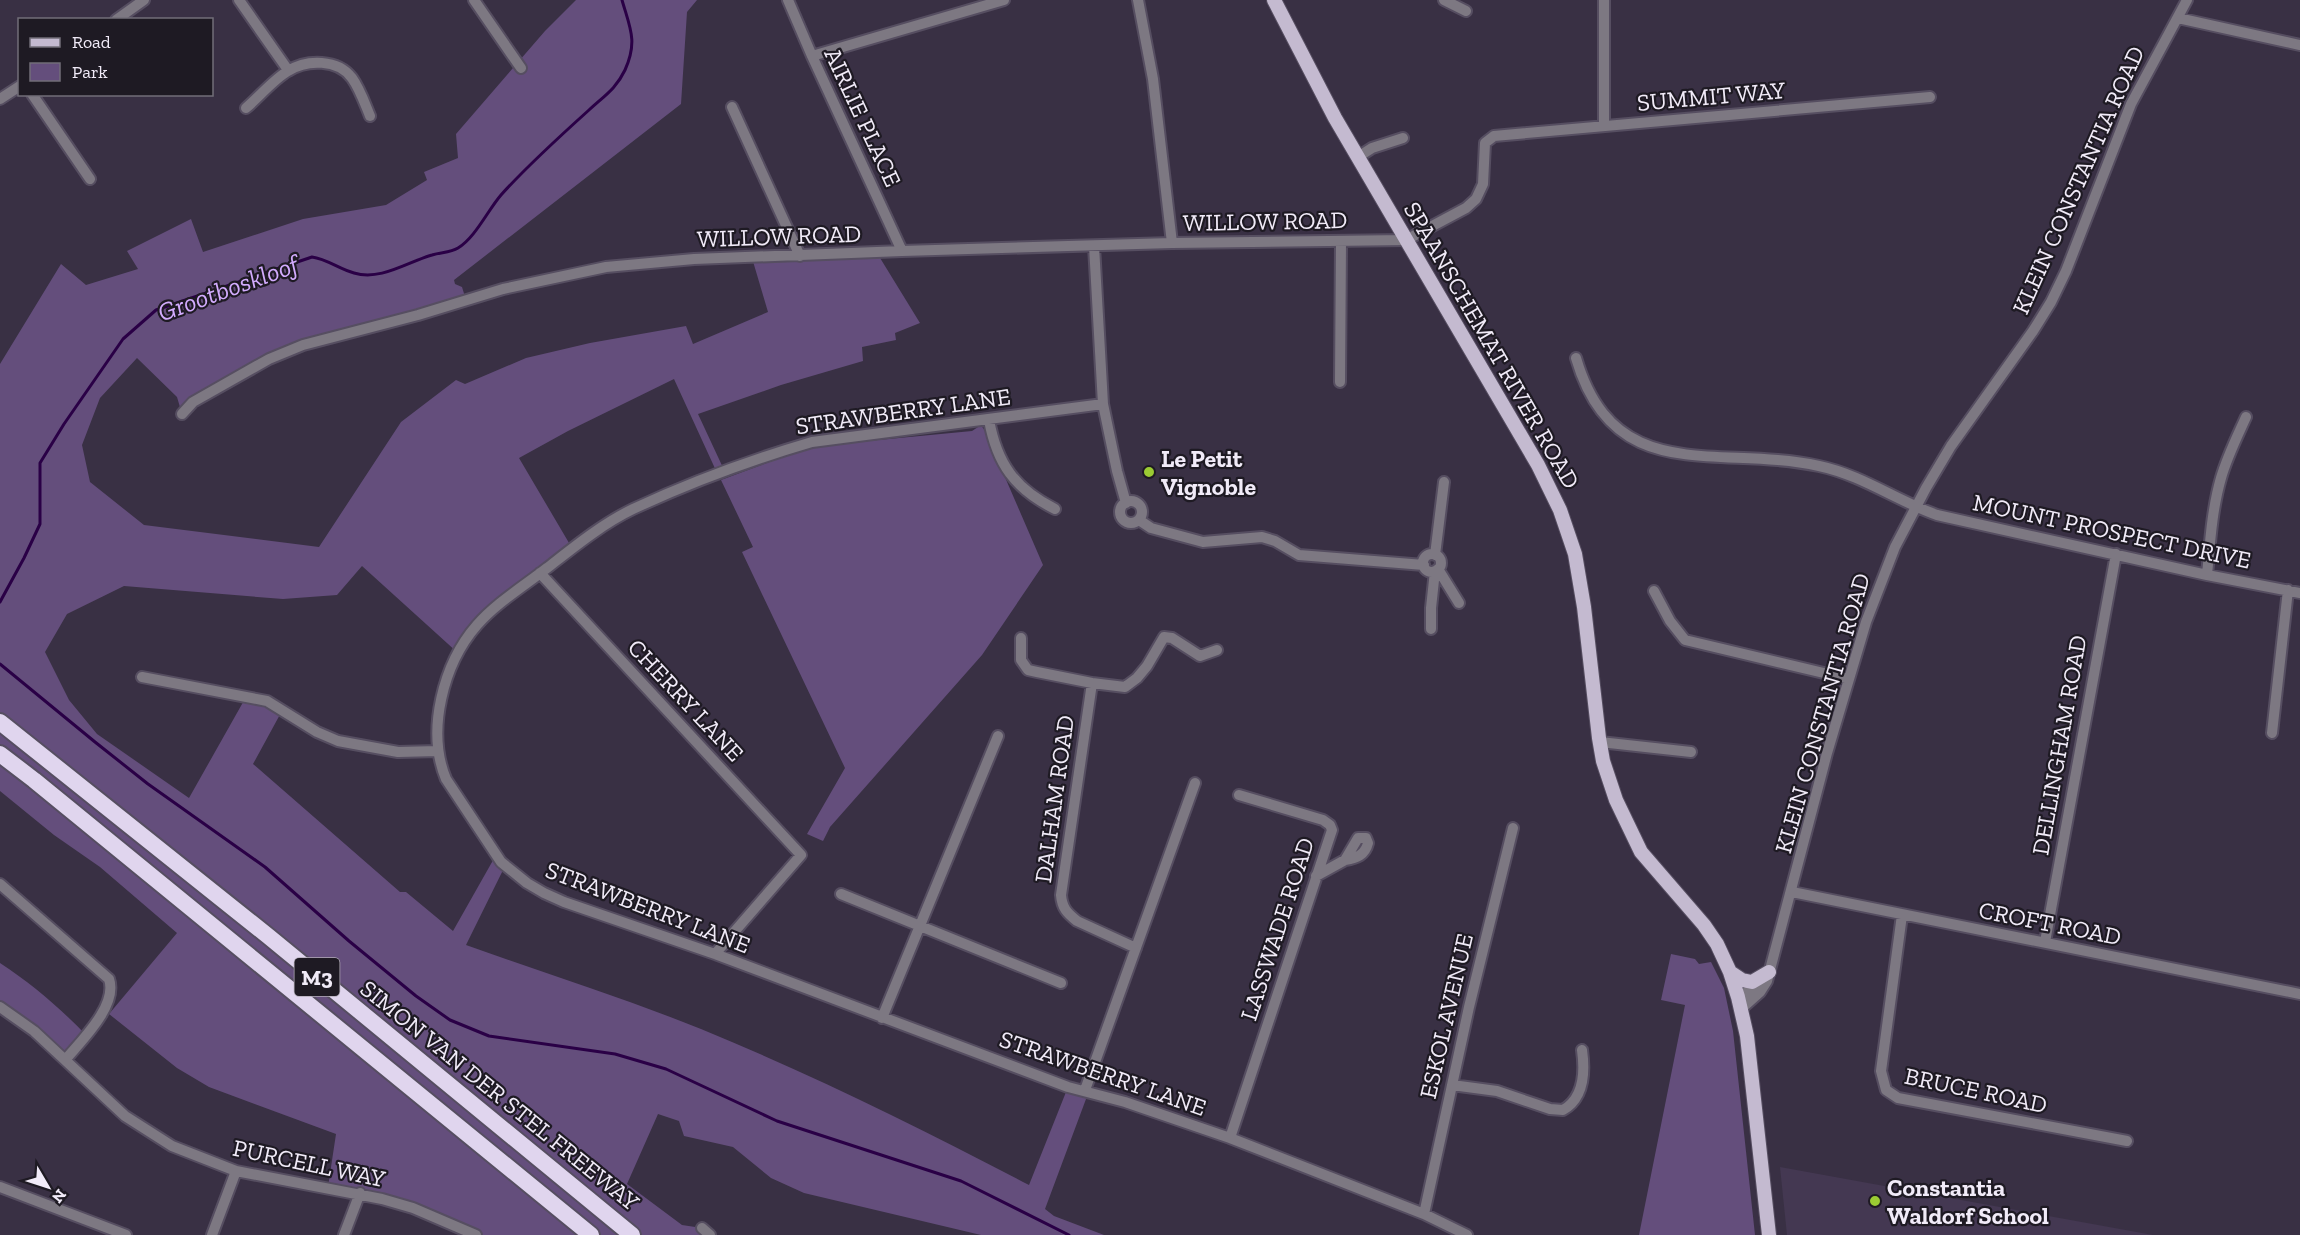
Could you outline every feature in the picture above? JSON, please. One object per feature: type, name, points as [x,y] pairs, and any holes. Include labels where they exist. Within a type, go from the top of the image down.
[{"type":"highway","name":"SIMON VAN DER STEL FREEWAY","points":[[0,722],[249,921],[632,1235]]},
{"type":"highway","name":"SIMON VAN DER STEL FREEWAY","points":[[0,754],[591,1235]]},
{"type":"highway","points":[[516,1174],[540,1201],[578,1235]]},
{"type":"main road","name":"SPAANSCHEMAT RIVER ROAD","points":[[1274,0],[1358,157],[1538,465],[1564,520],[1580,577],[1599,742],[1608,781],[1633,838],[1651,866],[1717,944],[1730,972],[1739,1003],[1748,1046],[1769,1235]]},
{"type":"main road","points":[[1730,972],[1742,980],[1752,982],[1769,972]]},
{"type":"street","points":[[119,18],[144,0]]},
{"type":"street","points":[[238,0],[288,70]]},
{"type":"street","points":[[474,0],[521,68]]},
{"type":"street","name":"AIRLIE PLACE","points":[[788,0],[902,251]]},
{"type":"street","points":[[812,56],[1004,0]]},
{"type":"street","points":[[1138,0],[1153,79],[1172,243]]},
{"type":"street","points":[[1444,0],[1466,11]]},
{"type":"street","points":[[1604,0],[1604,126]]},
{"type":"street","name":"KLEIN CONSTANTIA ROAD","points":[[1739,1003],[1760,992],[1769,972],[1849,679],[1874,599],[1895,547],[1951,446],[2033,331],[2050,302],[2069,264],[2131,104],[2187,0]]},
{"type":"street","points":[[2178,18],[2300,45]]},
{"type":"street","points":[[246,108],[288,70],[319,63],[336,65],[352,78],[370,116]]},
{"type":"street","points":[[0,99],[18,87]]},
{"type":"street","points":[[33,96],[90,179]]},
{"type":"street","name":"SUMMIT WAY","points":[[1406,240],[1466,208],[1476,199],[1483,184],[1485,143],[1494,136],[1930,98]]},
{"type":"street","points":[[732,107],[801,256]]},
{"type":"street","points":[[1358,157],[1372,148],[1403,138]]},
{"type":"street","name":"WILLOW ROAD","points":[[182,414],[193,402],[269,359],[303,345],[418,315],[503,289],[606,267],[640,263],[902,251],[1172,243],[1406,240]]},
{"type":"street","points":[[1340,382],[1341,242]]},
{"type":"street","points":[[1094,246],[1103,404],[1126,502]]},
{"type":"street","name":"MOUNT PROSPECT DRIVE","points":[[1576,358],[1586,387],[1599,408],[1624,434],[1648,448],[1675,453],[1771,459],[1820,466],[1856,477],[1937,515],[2207,575],[2300,593]]},
{"type":"street","name":"STRAWBERRY LANE","points":[[1103,404],[831,438],[782,451],[633,509],[611,521],[540,573],[478,624],[458,653],[444,688],[440,708],[438,751],[446,779],[496,855],[512,873],[528,884],[564,902],[715,954],[1068,1087],[1085,1090],[1230,1138],[1424,1214],[1467,1235]]},
{"type":"street","points":[[2207,575],[2220,480],[2227,459],[2247,417]]},
{"type":"street","points":[[989,420],[994,443],[1012,478],[1036,500],[1055,508]]},
{"type":"street","points":[[1431,629],[1436,570],[1440,563],[1436,555],[1444,482]]},
{"type":"street","points":[[1126,502],[1136,502],[1141,507],[1141,522]]},
{"type":"street","points":[[1126,502],[1121,508],[1123,519],[1130,523],[1141,522],[1171,535],[1203,542],[1262,537],[1275,541],[1299,555],[1424,565],[1428,570],[1436,570]]},
{"type":"street","name":"DELLINGHAM ROAD","points":[[2045,942],[2116,554]]},
{"type":"street","points":[[1424,565],[1426,556],[1436,555]]},
{"type":"street","points":[[1436,570],[1459,603]]},
{"type":"street","name":"CHERRY LANE","points":[[540,573],[801,855],[715,954]]},
{"type":"street","points":[[2272,733],[2288,590]]},
{"type":"street","points":[[1654,591],[1670,621],[1685,640],[1849,679]]},
{"type":"street","points":[[1021,638],[1021,660],[1028,670],[1092,683],[1127,687],[1147,666],[1164,637],[1172,638],[1200,656],[1217,650]]},
{"type":"street","points":[[142,677],[267,701],[317,732],[338,741],[398,752],[438,751]]},
{"type":"street","name":"DALHAM ROAD","points":[[1092,683],[1061,895],[1062,903],[1069,915],[1077,921],[1136,948]]},
{"type":"street","points":[[882,1018],[998,736]]},
{"type":"street","points":[[1599,742],[1691,752]]},
{"type":"street","points":[[1085,1090],[1196,783]]},
{"type":"street","name":"LASSWADE ROAD","points":[[1230,1138],[1331,834],[1330,825],[1323,820],[1239,795]]},
{"type":"street","name":"ESKOL AVENUE","points":[[1424,1214],[1468,1006],[1513,828]]},
{"type":"street","points":[[1316,876],[1345,860]]},
{"type":"street","points":[[0,884],[109,979],[111,996],[86,1035],[66,1059]]},
{"type":"street","name":"CROFT ROAD","points":[[1792,892],[2300,994]]},
{"type":"street","points":[[841,894],[1062,982]]},
{"type":"street","name":"BRUCE ROAD","points":[[1902,915],[1881,1071],[1886,1090],[1899,1098],[2127,1141]]},
{"type":"street","name":"PURCELL WAY","points":[[0,1007],[34,1031],[139,1126],[172,1146],[236,1171],[360,1193],[413,1208],[476,1235]]},
{"type":"street","points":[[1452,1085],[1497,1091],[1550,1109],[1563,1110],[1573,1103],[1580,1087],[1584,1066],[1582,1050]]},
{"type":"street","points":[[212,1235],[236,1171]]},
{"type":"street","points":[[0,1187],[126,1235]]},
{"type":"street","points":[[344,1235],[360,1193]]},
{"type":"shaded area","name":"Constantia Waldorf School","points":[[1780,1167],[2153,1235],[1787,1235]]},
{"type":"green space","points":[[576,0],[697,0],[687,12],[681,104],[454,280],[455,284],[462,287],[466,300],[303,345],[182,414],[177,397],[137,358],[100,398],[82,445],[90,482],[144,525],[319,547],[401,422],[456,380],[465,384],[526,358],[590,343],[686,326],[693,344],[768,312],[752,258],[877,253],[920,323],[895,333],[896,340],[862,347],[863,361],[781,385],[698,414],[725,472],[718,475],[674,379],[568,431],[519,458],[572,548],[495,608],[458,653],[362,566],[337,595],[283,599],[124,586],[67,614],[45,652],[69,700],[97,734],[189,798],[246,697],[283,709],[253,764],[400,892],[406,892],[453,931],[496,855],[505,866],[466,945],[701,1029],[867,1103],[1029,1185],[1068,1087],[1089,1091],[1045,1209],[1054,1216],[1104,1235],[981,1235],[804,1193],[771,1178],[733,1147],[684,1136],[679,1121],[658,1114],[627,1184],[682,1225],[702,1228],[710,1235],[476,1235],[328,1187],[336,1134],[209,1087],[177,1068],[109,1014],[177,933],[100,867],[54,835],[0,791],[0,364],[61,264],[86,285],[138,269],[127,251],[191,219],[203,252],[303,219],[386,205],[427,180],[424,172],[458,158],[456,134],[545,31]]},
{"type":"green space","points":[[981,425],[1043,565],[982,655],[830,827],[823,841],[807,834],[845,768],[742,552],[753,547],[721,480],[801,450],[826,445],[972,431]]},
{"type":"green space","points":[[1671,954],[1695,959],[1699,964],[1711,962],[1724,988],[1733,1031],[1755,1235],[1639,1235],[1685,1005],[1661,1000]]},
{"type":"green space","points":[[0,963],[45,997],[86,1035],[66,1059],[0,1007]]},
{"type":"waterway","name":"Grootboskloof","points":[[0,602],[40,524],[40,463],[123,339],[156,310],[312,257],[354,273],[374,275],[458,248],[470,238],[511,184],[618,82],[629,60],[632,42],[622,0]]},
{"type":"waterway","points":[[0,664],[148,784],[265,867],[349,941],[416,996],[450,1020],[489,1036],[615,1054],[666,1069],[777,1121],[961,1181],[1069,1235]]},
{"type":"place","name":"Le Petit Vignoble","points":[[1149,472]]},
{"type":"place","name":"Constantia Waldorf School","points":[[1875,1201]]}]
